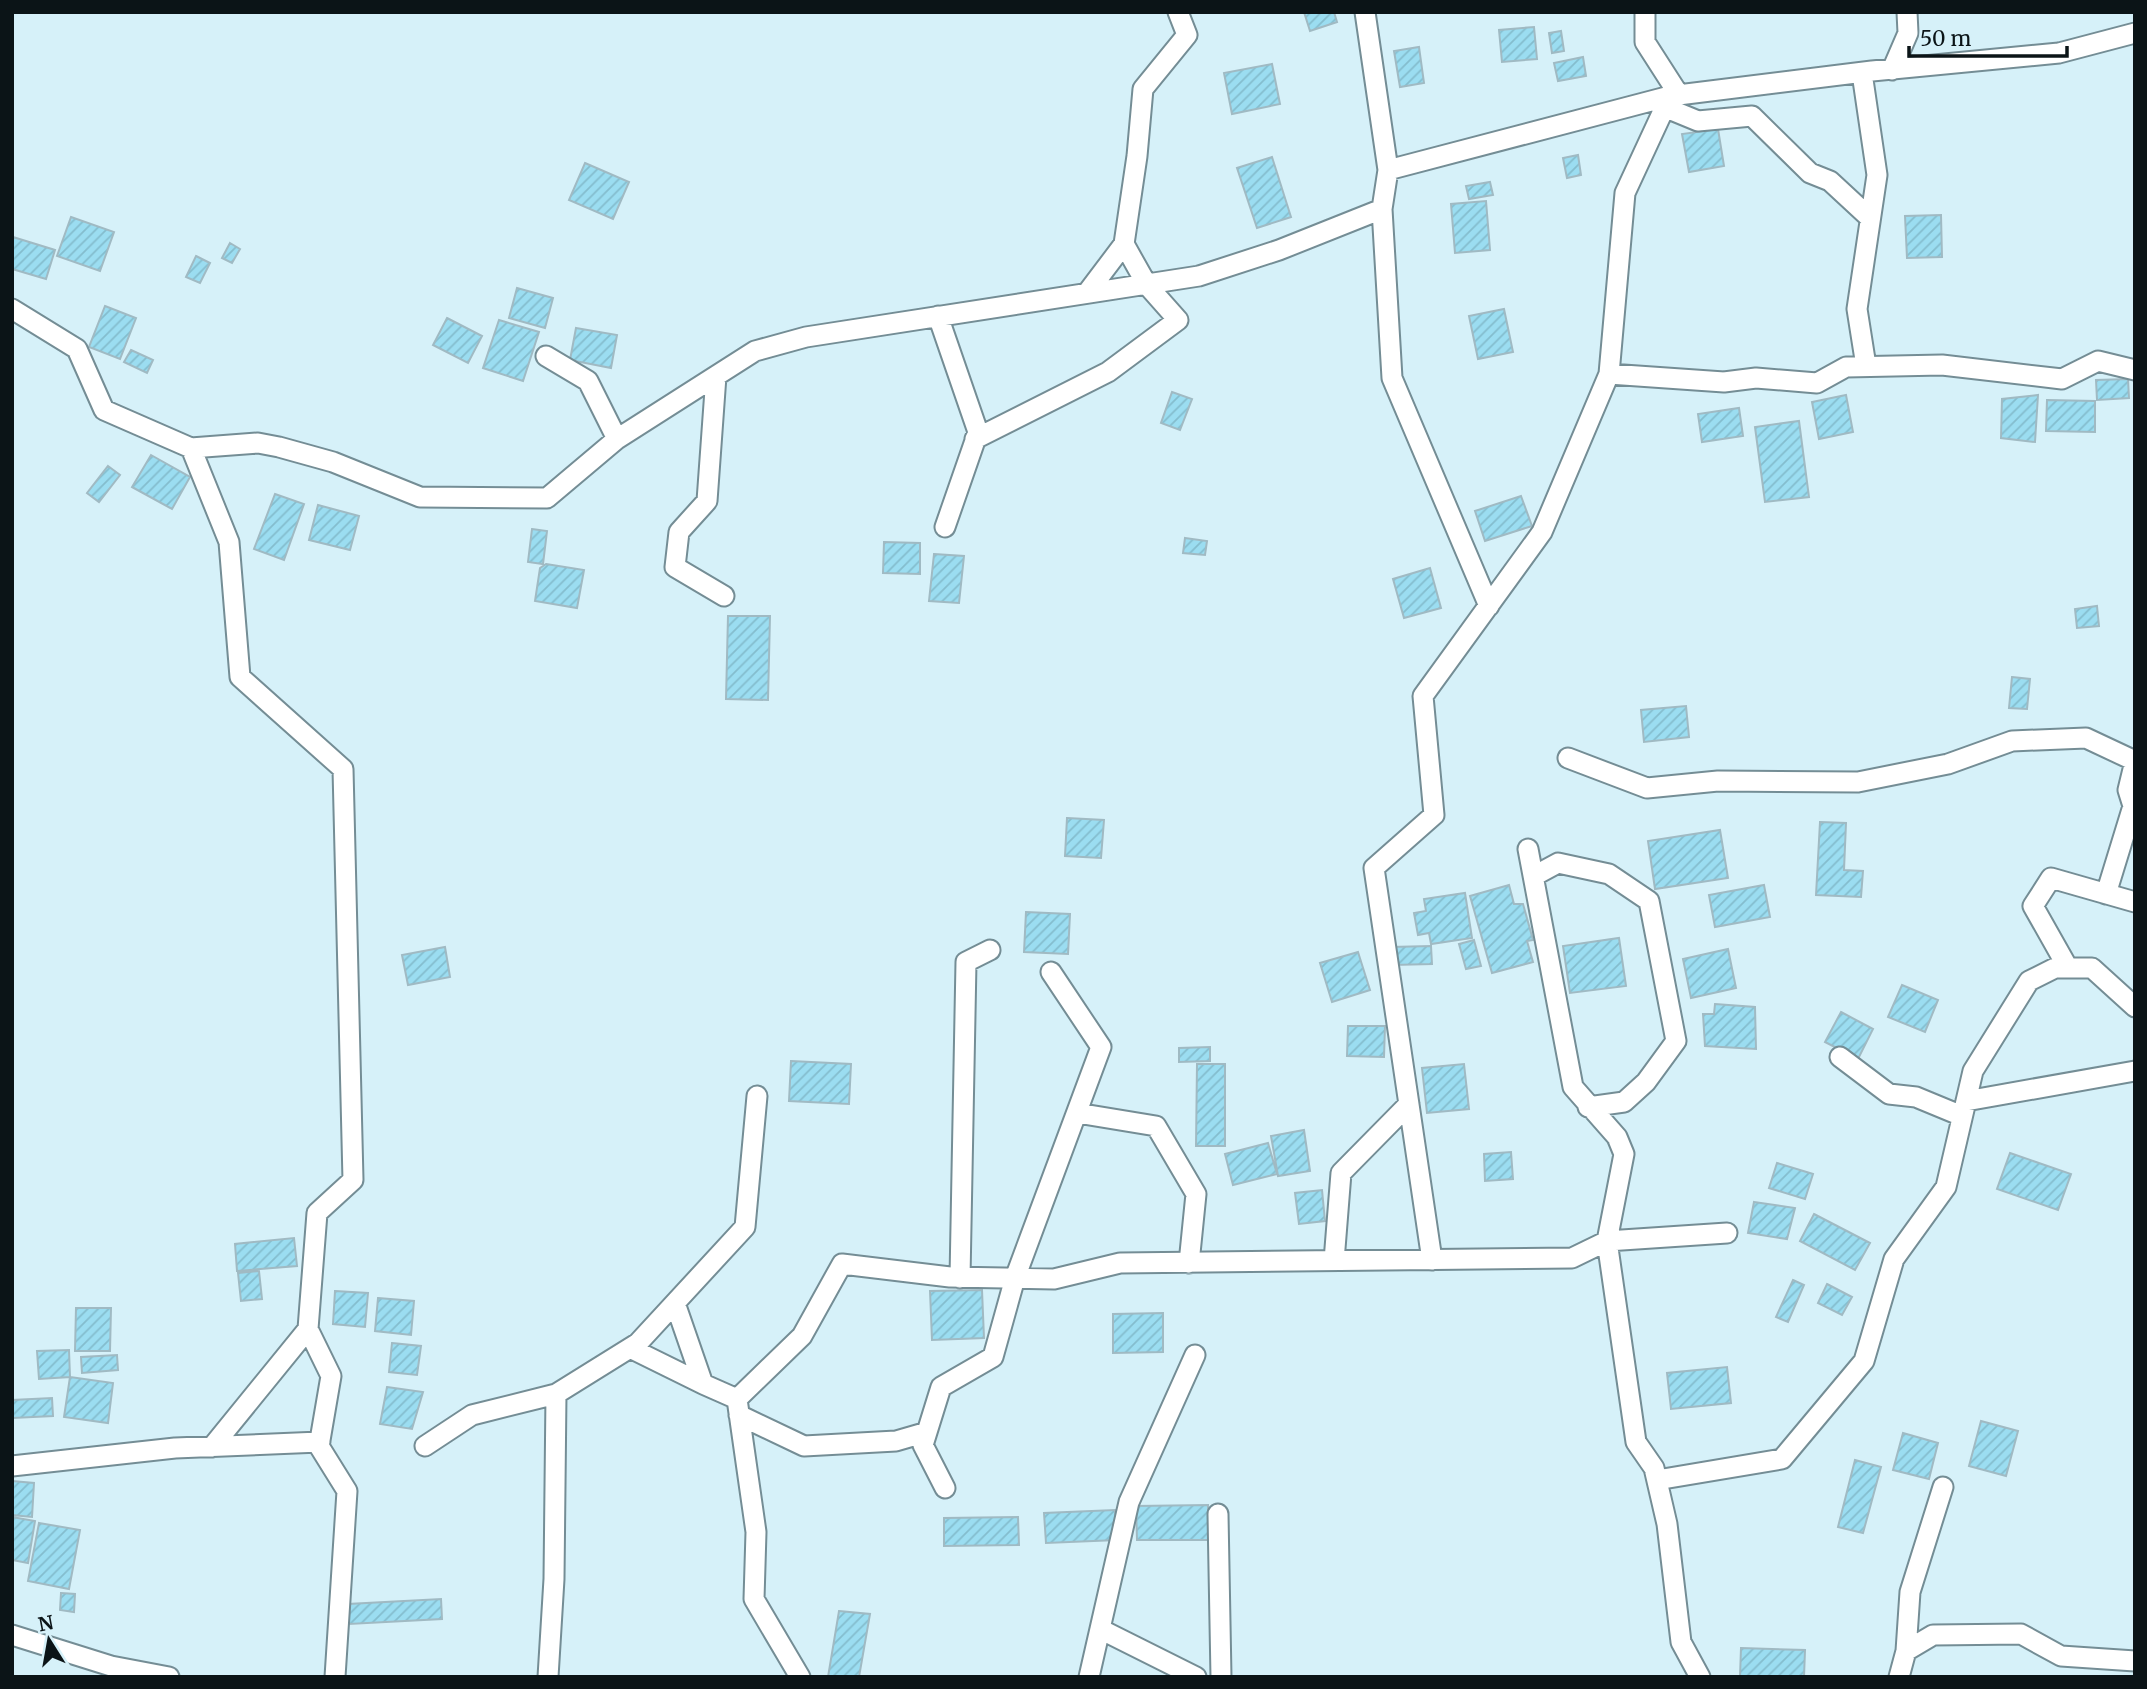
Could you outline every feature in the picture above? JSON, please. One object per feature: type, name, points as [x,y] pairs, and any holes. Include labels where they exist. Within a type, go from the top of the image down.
[{"type":"street","points":[[1087,293],[1124,244],[1137,156],[1143,89],[1187,35],[1178,12]]},
{"type":"street","points":[[1365,12],[1388,170],[1382,209],[1392,377],[1489,606]]},
{"type":"street","points":[[1645,12],[1644,42],[1671,100],[1698,121],[1752,116],[1810,173],[1830,181],[1870,218]]},
{"type":"street","points":[[1892,69],[1908,33],[1907,12]]},
{"type":"street","points":[[1388,170],[1671,100],[1862,72],[2059,53],[2135,33]]},
{"type":"street","points":[[1862,72],[1877,175],[1857,309],[1866,366]]},
{"type":"street","points":[[1432,1260],[1374,868],[1434,815],[1423,696],[1489,606],[1499,587],[1542,532],[1609,373],[1625,193],[1671,100]]},
{"type":"street","points":[[12,309],[77,349],[104,410],[191,448],[258,443],[279,447],[333,462],[420,497],[547,498],[617,439],[755,351],[806,337],[1199,276],[1279,250],[1382,209]]},
{"type":"street","points":[[975,439],[1108,372],[1178,320],[1147,285],[1124,244]]},
{"type":"street","points":[[938,316],[978,432],[946,527]]},
{"type":"street","points":[[546,356],[588,381],[617,439]]},
{"type":"street","points":[[1609,373],[1724,382],[1756,378],[1817,383],[1846,367],[1866,366],[1942,365],[2063,379],[2098,361],[2135,370]]},
{"type":"street","points":[[716,376],[707,501],[679,532],[675,567],[724,596]]},
{"type":"street","points":[[191,448],[229,542],[240,677],[343,769],[353,1181],[317,1213],[308,1329],[331,1376],[319,1447],[347,1491],[335,1677]]},
{"type":"street","points":[[1568,758],[1647,788],[1718,781],[1858,782],[1948,764],[2012,741],[2086,738],[2135,761],[2128,790],[2133,806],[2106,894]]},
{"type":"street","points":[[1528,849],[1573,1087],[1616,1137],[1624,1153],[1607,1241],[1636,1442],[1654,1468],[1667,1524],[1681,1642],[1700,1677]]},
{"type":"street","points":[[1534,876],[1558,863],[1596,871],[1609,874],[1649,901],[1676,1041],[1646,1082],[1624,1102],[1588,1107]]},
{"type":"street","points":[[2068,968],[2033,906],[2051,878],[2135,902]]},
{"type":"street","points":[[960,1278],[966,962],[990,950]]},
{"type":"street","points":[[1657,1480],[1782,1459],[1864,1361],[1894,1259],[1946,1187],[1973,1071],[2029,981],[2054,968],[2092,968],[2135,1007]]},
{"type":"street","points":[[945,1489],[923,1445],[941,1387],[993,1357],[1015,1278],[1101,1047],[1051,972]]},
{"type":"street","points":[[1840,1057],[1889,1094],[1916,1097],[1964,1109],[2135,1072]]},
{"type":"street","points":[[425,1446],[472,1415],[556,1394],[630,1348],[675,1303],[745,1227],[757,1096]]},
{"type":"street","points":[[1334,1261],[1341,1174],[1409,1104]]},
{"type":"street","points":[[1077,1113],[1156,1126],[1196,1194],[1189,1263]]},
{"type":"street","points":[[738,1407],[802,1336],[842,1264],[960,1278],[1054,1279],[1120,1262],[1572,1258],[1607,1241],[1727,1233]]},
{"type":"street","points":[[675,1303],[703,1384]]},
{"type":"street","points":[[212,1447],[308,1329]]},
{"type":"street","points":[[630,1348],[703,1384],[804,1446],[896,1441],[927,1432]]},
{"type":"street","points":[[1089,1677],[1129,1502],[1195,1355]]},
{"type":"street","points":[[548,1677],[554,1579],[556,1394]]},
{"type":"street","points":[[738,1407],[756,1532],[754,1599],[800,1677]]},
{"type":"street","points":[[12,1466],[212,1447],[320,1442]]},
{"type":"street","points":[[1899,1677],[1906,1651],[1910,1592],[1943,1488]]},
{"type":"street","points":[[1218,1514],[1221,1677]]},
{"type":"street","points":[[1100,1629],[1196,1677]]},
{"type":"street","points":[[12,1634],[111,1666],[169,1677]]},
{"type":"street","points":[[1906,1651],[1933,1635],[2021,1634],[2061,1656],[2135,1661]]},
{"type":"building","points":[[1304,12],[1334,12],[1337,22],[1310,31]]},
{"type":"building","points":[[1534,27],[1537,59],[1502,62],[1499,30]]},
{"type":"building","points":[[1561,31],[1564,51],[1552,53],[1549,33]]},
{"type":"building","points":[[1419,47],[1424,83],[1400,87],[1394,51]]},
{"type":"building","points":[[1583,57],[1586,76],[1558,81],[1554,63]]},
{"type":"building","points":[[1272,64],[1280,104],[1232,114],[1224,73]]},
{"type":"building","points":[[1718,129],[1724,166],[1689,172],[1682,134]]},
{"type":"building","points":[[1578,155],[1581,175],[1567,178],[1563,158]]},
{"type":"building","points":[[1272,157],[1291,217],[1257,228],[1237,168]]},
{"type":"building","points":[[585,163],[629,182],[613,219],[569,200]]},
{"type":"building","points":[[1490,182],[1493,195],[1469,199],[1466,186]]},
{"type":"building","points":[[1486,201],[1490,250],[1455,253],[1451,204]]},
{"type":"building","points":[[1941,215],[1942,257],[1907,258],[1905,216]]},
{"type":"building","points":[[71,217],[114,232],[100,271],[57,256]]},
{"type":"building","points":[[13,237],[55,250],[46,279],[12,269]]},
{"type":"building","points":[[230,243],[240,249],[232,263],[222,258]]},
{"type":"building","points":[[196,256],[210,263],[200,283],[186,277]]},
{"type":"building","points":[[517,288],[553,298],[545,328],[509,318]]},
{"type":"building","points":[[105,306],[136,318],[120,359],[89,347]]},
{"type":"building","points":[[1504,309],[1513,352],[1478,359],[1469,316]]},
{"type":"building","points":[[447,318],[482,336],[468,363],[433,345]]},
{"type":"building","points":[[499,320],[539,332],[523,381],[483,368]]},
{"type":"building","points":[[576,328],[617,335],[611,368],[570,360]]},
{"type":"building","points":[[131,350],[153,360],[147,373],[124,362]]},
{"type":"building","points":[[2128,379],[2129,398],[2097,400],[2096,380]]},
{"type":"building","points":[[1172,392],[1192,399],[1180,430],[1161,423]]},
{"type":"building","points":[[1846,395],[1853,432],[1819,439],[1812,402]]},
{"type":"building","points":[[2038,395],[2035,442],[2001,438],[2002,399]]},
{"type":"building","points":[[2047,400],[2095,401],[2095,432],[2046,431]]},
{"type":"building","points":[[1739,408],[1743,436],[1702,442],[1698,414]]},
{"type":"building","points":[[1799,421],[1809,497],[1765,502],[1755,427]]},
{"type":"building","points":[[151,455],[190,477],[172,509],[132,487]]},
{"type":"building","points":[[108,466],[120,475],[99,502],[87,493]]},
{"type":"building","points":[[275,494],[304,504],[284,560],[254,549]]},
{"type":"building","points":[[1521,496],[1532,526],[1485,541],[1475,511]]},
{"type":"building","points":[[318,505],[359,516],[350,550],[309,540]]},
{"type":"building","points":[[532,529],[547,531],[543,564],[528,562]]},
{"type":"building","points":[[1185,538],[1207,541],[1205,555],[1183,553]]},
{"type":"building","points":[[884,542],[920,543],[920,574],[883,573]]},
{"type":"building","points":[[934,554],[964,556],[959,603],[929,601]]},
{"type":"building","points":[[546,564],[584,570],[577,608],[535,601],[540,568]]},
{"type":"building","points":[[1430,568],[1441,608],[1404,618],[1393,579]]},
{"type":"building","points":[[2097,606],[2099,626],[2077,628],[2075,609]]},
{"type":"building","points":[[728,616],[770,616],[768,700],[726,699]]},
{"type":"building","points":[[2012,677],[2030,679],[2027,709],[2009,708]]},
{"type":"building","points":[[1686,706],[1689,737],[1644,742],[1641,710]]},
{"type":"building","points":[[1067,818],[1104,820],[1101,858],[1065,856]]},
{"type":"building","points":[[1820,822],[1846,823],[1844,870],[1863,871],[1861,897],[1816,895]]},
{"type":"building","points":[[1720,830],[1728,878],[1655,889],[1648,841]]},
{"type":"building","points":[[1509,885],[1514,904],[1523,904],[1533,940],[1527,941],[1533,962],[1492,973],[1470,896]]},
{"type":"building","points":[[1764,885],[1770,917],[1715,927],[1709,895]]},
{"type":"building","points":[[1465,893],[1472,938],[1431,944],[1429,933],[1418,935],[1414,913],[1426,911],[1424,899]]},
{"type":"building","points":[[1026,912],[1070,914],[1068,954],[1024,952]]},
{"type":"building","points":[[1619,938],[1626,986],[1570,993],[1563,946]]},
{"type":"building","points":[[1474,940],[1481,966],[1466,969],[1459,944]]},
{"type":"building","points":[[1431,946],[1432,964],[1392,965],[1391,947]]},
{"type":"building","points":[[445,947],[450,977],[408,985],[402,955]]},
{"type":"building","points":[[1728,949],[1736,988],[1691,998],[1683,959]]},
{"type":"building","points":[[1358,952],[1370,990],[1332,1002],[1320,963]]},
{"type":"building","points":[[1902,985],[1938,1000],[1925,1032],[1888,1017]]},
{"type":"building","points":[[1715,1004],[1755,1007],[1756,1049],[1705,1046],[1703,1014],[1714,1014]]},
{"type":"building","points":[[1841,1012],[1873,1029],[1858,1059],[1825,1042]]},
{"type":"building","points":[[1348,1026],[1385,1026],[1384,1057],[1347,1056]]},
{"type":"building","points":[[1210,1047],[1210,1061],[1179,1062],[1179,1048]]},
{"type":"building","points":[[791,1061],[851,1064],[849,1104],[789,1101]]},
{"type":"building","points":[[1197,1064],[1225,1064],[1225,1146],[1196,1146]]},
{"type":"building","points":[[1464,1064],[1469,1109],[1427,1113],[1422,1068]]},
{"type":"building","points":[[1304,1130],[1310,1171],[1278,1176],[1271,1136]]},
{"type":"building","points":[[1268,1143],[1277,1174],[1233,1185],[1225,1154]]},
{"type":"building","points":[[1511,1152],[1513,1179],[1485,1181],[1484,1154]]},
{"type":"building","points":[[2010,1153],[2071,1174],[2058,1210],[1997,1189]]},
{"type":"building","points":[[1777,1163],[1813,1174],[1805,1199],[1769,1188]]},
{"type":"building","points":[[1322,1190],[1325,1221],[1299,1224],[1295,1193]]},
{"type":"building","points":[[1754,1202],[1795,1208],[1787,1239],[1748,1233]]},
{"type":"building","points":[[1814,1214],[1870,1243],[1855,1270],[1800,1241]]},
{"type":"building","points":[[294,1238],[297,1266],[237,1271],[235,1244]]},
{"type":"building","points":[[259,1271],[262,1299],[241,1301],[238,1273]]},
{"type":"building","points":[[1793,1280],[1804,1285],[1788,1322],[1776,1317]]},
{"type":"building","points":[[1827,1284],[1852,1297],[1842,1315],[1818,1303]]},
{"type":"building","points":[[982,1290],[984,1338],[932,1340],[930,1291]]},
{"type":"building","points":[[335,1291],[368,1293],[365,1327],[333,1324]]},
{"type":"building","points":[[378,1298],[414,1301],[411,1335],[375,1331]]},
{"type":"building","points":[[76,1308],[111,1308],[110,1351],[75,1351]]},
{"type":"building","points":[[1163,1313],[1163,1352],[1113,1353],[1113,1314]]},
{"type":"building","points":[[392,1343],[421,1346],[417,1375],[389,1372]]},
{"type":"building","points":[[69,1350],[70,1377],[39,1379],[37,1351]]},
{"type":"building","points":[[117,1355],[118,1370],[82,1373],[81,1357]]},
{"type":"building","points":[[1727,1367],[1731,1403],[1671,1409],[1667,1373]]},
{"type":"building","points":[[70,1377],[113,1383],[108,1423],[64,1417]]},
{"type":"building","points":[[387,1387],[423,1392],[412,1429],[380,1424]]},
{"type":"building","points":[[52,1398],[53,1416],[13,1418],[12,1400]]},
{"type":"building","points":[[1981,1421],[2018,1431],[2006,1476],[1969,1466]]},
{"type":"building","points":[[1903,1433],[1938,1443],[1929,1479],[1893,1470]]},
{"type":"building","points":[[1855,1460],[1881,1467],[1863,1533],[1838,1527]]},
{"type":"building","points":[[12,1481],[34,1483],[32,1517],[12,1515]]},
{"type":"building","points":[[1208,1505],[1208,1540],[1137,1540],[1136,1506]]},
{"type":"building","points":[[1115,1510],[1117,1540],[1046,1543],[1044,1513]]},
{"type":"building","points":[[12,1517],[35,1521],[28,1563],[12,1560]]},
{"type":"building","points":[[1018,1517],[1019,1545],[944,1546],[944,1518]]},
{"type":"building","points":[[39,1523],[80,1530],[69,1589],[28,1581]]},
{"type":"building","points":[[61,1593],[75,1594],[74,1612],[60,1610]]},
{"type":"building","points":[[441,1599],[442,1619],[349,1624],[348,1604]]},
{"type":"building","points":[[839,1611],[870,1614],[859,1677],[828,1677]]},
{"type":"building","points":[[1741,1648],[1805,1650],[1804,1677],[1740,1677]]}]
